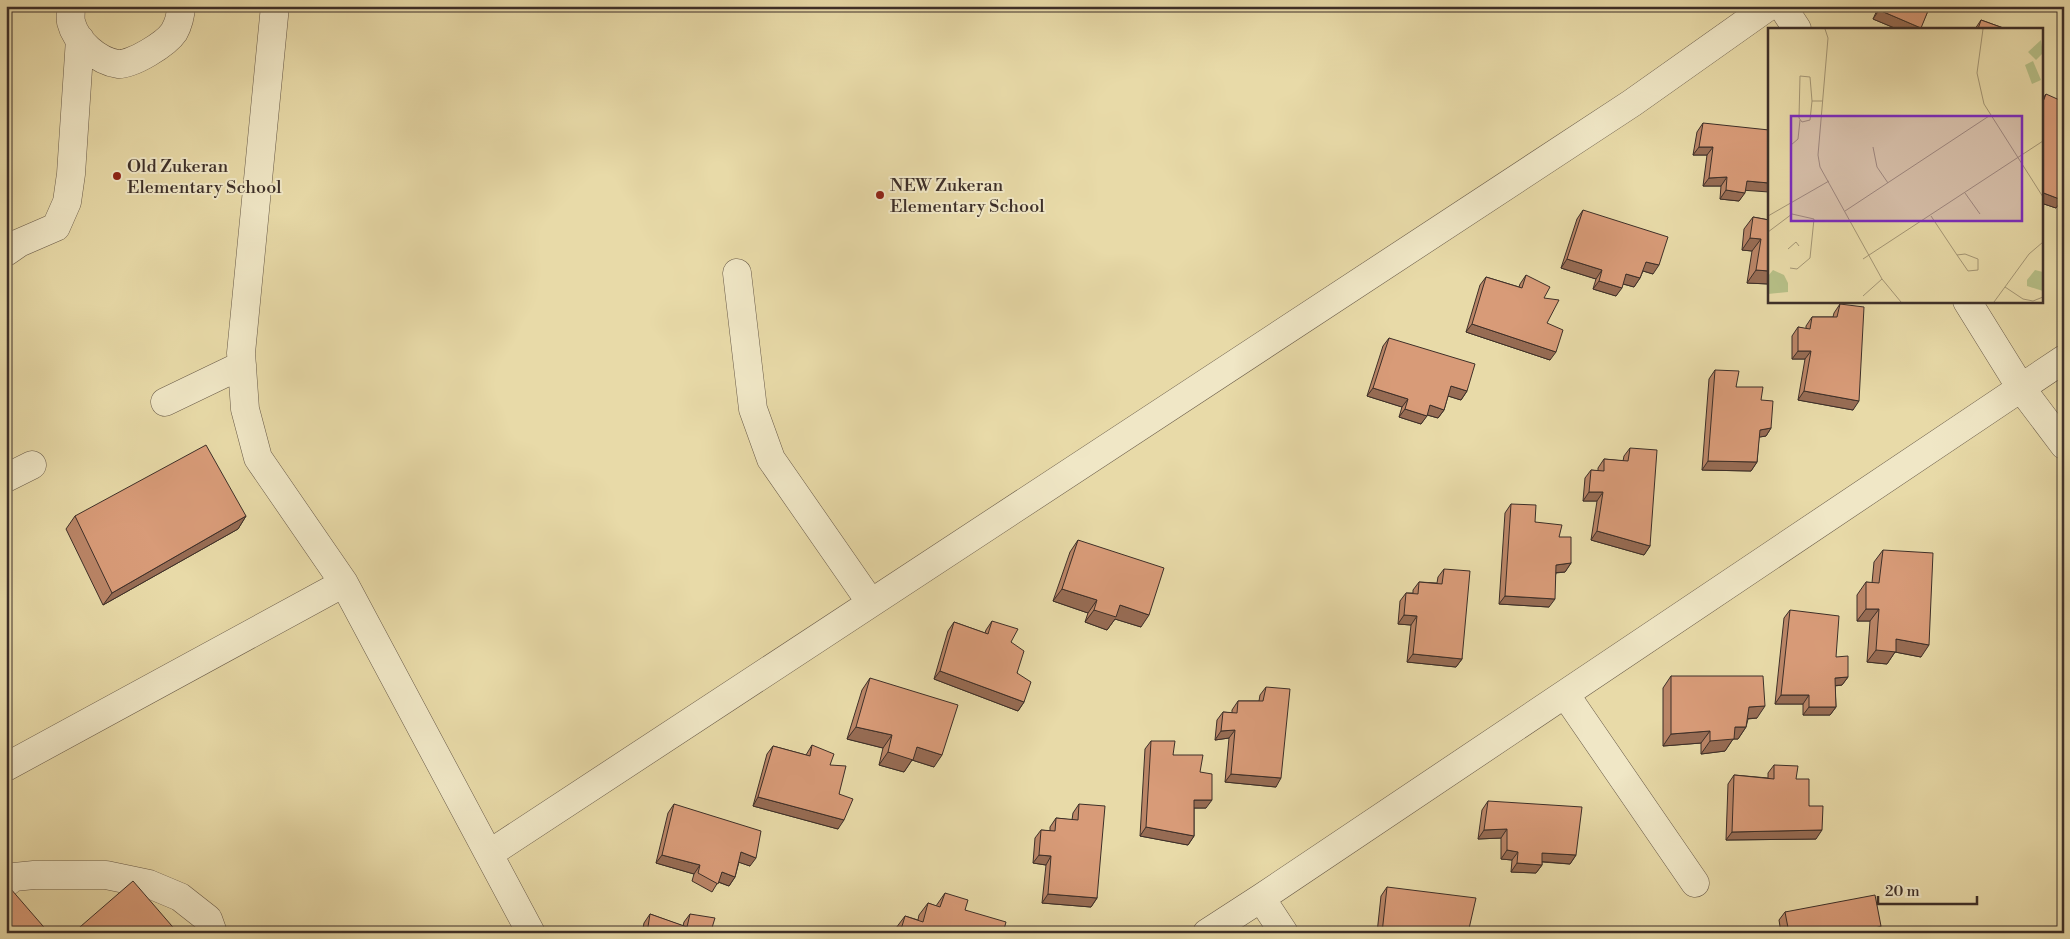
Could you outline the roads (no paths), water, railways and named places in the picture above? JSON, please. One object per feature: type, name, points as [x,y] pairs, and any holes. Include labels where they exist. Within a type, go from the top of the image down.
[{"type":"lane","points":[[71,6],[71,22],[80,39],[98,58],[119,64],[139,58],[168,38],[173,32],[182,6]]},
{"type":"lane","points":[[275,6],[242,343],[245,409],[258,458],[344,583],[531,933]]},
{"type":"lane","points":[[488,854],[1632,104],[1769,6]]},
{"type":"lane","points":[[1782,6],[1795,28]]},
{"type":"lane","points":[[6,252],[19,243],[56,227],[68,202],[74,146],[80,39]]},
{"type":"lane","points":[[737,273],[752,409],[771,459],[871,603]]},
{"type":"lane","points":[[1968,302],[2021,388],[2064,445]]},
{"type":"lane","points":[[1207,933],[2064,359]]},
{"type":"lane","points":[[166,402],[242,365]]},
{"type":"lane","points":[[6,478],[32,465]]},
{"type":"lane","points":[[6,766],[344,583]]},
{"type":"lane","points":[[1565,694],[1695,882]]},
{"type":"lane","points":[[6,883],[14,877],[106,876],[149,884],[180,897],[208,919],[213,933]]},
{"type":"lane","points":[[1261,898],[1284,933]]},
{"type":"place","name":"Old Zukeran Elementary School","points":[[117,176]]},
{"type":"place","name":"NEW Zukeran Elementary School","points":[[880,195]]}]
